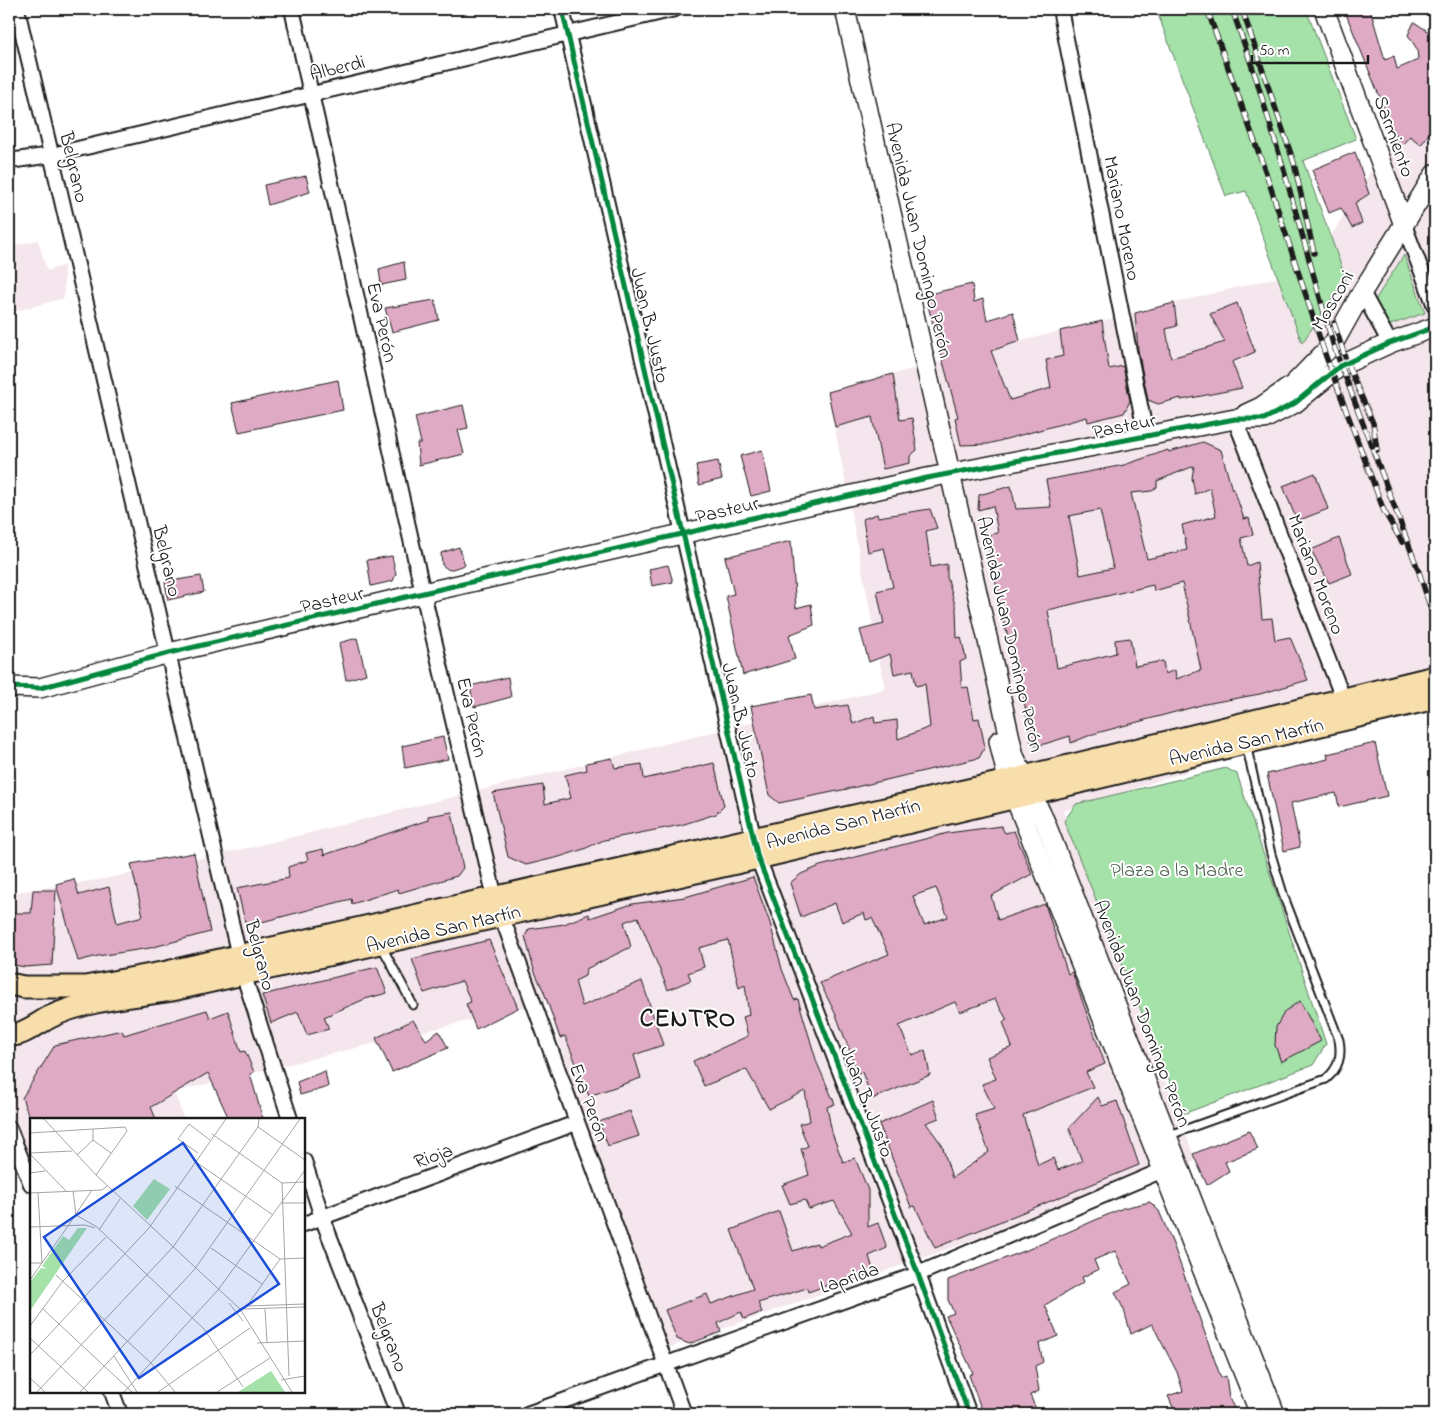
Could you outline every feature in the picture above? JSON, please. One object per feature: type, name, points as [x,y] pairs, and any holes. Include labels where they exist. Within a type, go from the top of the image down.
[{"type":"main road","name":"Avenida Juan Domingo Perón","points":[[832,9],[1020,786],[1270,1414]]},
{"type":"main road","name":"Avenida Juan Domingo Perón","points":[[845,9],[944,475]]},
{"type":"main road","name":"Sarmiento","points":[[1324,9],[1404,224]]},
{"type":"main road","name":"Mosconi","points":[[1235,419],[1261,407],[1293,385],[1325,354],[1435,174]]},
{"type":"main road","name":"Pasteur","points":[[9,687],[40,688],[169,654],[423,593],[944,475],[1235,419],[1264,419],[1295,403],[1340,366],[1390,343],[1435,327]]},
{"type":"main road","name":"Avenida San Martín","points":[[1020,786],[1245,741],[1435,677]]},
{"type":"main road","name":"Avenida San Martín","points":[[9,1036],[19,1034],[31,1026],[79,1006],[172,990],[241,964],[756,849],[1347,708],[1435,698]]},
{"type":"main road","name":"Avenida Juan Domingo Perón","points":[[1020,786],[1167,1136],[1171,1166]]},
{"type":"main road","name":"Avenida San Martín","points":[[16,986],[85,987],[167,972],[241,964],[380,942],[498,906]]},
{"type":"main road","points":[[16,986],[34,998],[36,1005],[35,1020],[31,1026]]},
{"type":"street","name":"Belgrano","points":[[17,9],[241,964],[290,1118]]},
{"type":"street","name":"Eva Perón","points":[[292,9],[423,593],[498,906],[664,1364],[684,1414]]},
{"type":"street","name":"Juan B. Justo","points":[[562,9],[756,849],[918,1274],[969,1414]]},
{"type":"street","name":"Alberdi","points":[[9,161],[52,155],[675,9]]},
{"type":"street","name":"Mariano Moreno","points":[[1060,9],[1146,435]]},
{"type":"street","name":"Sarmiento","points":[[1404,224],[1435,306]]},
{"type":"street","points":[[1362,292],[1390,343]]},
{"type":"street","name":"Mariano Moreno","points":[[1235,419],[1347,708]]},
{"type":"street","name":"Rioja","points":[[305,1224],[576,1123]]},
{"type":"street","points":[[9,1128],[30,1181]]},
{"type":"street","name":"Belgrano","points":[[305,1164],[322,1217],[398,1414]]},
{"type":"street","name":"Laprida","points":[[527,1414],[918,1274],[1171,1166]]},
{"type":"street","points":[[112,1393],[120,1414]]},
{"type":"lane","points":[[1167,1136],[1326,1079],[1334,1072],[1341,1055],[1339,1040],[1284,897],[1271,854],[1245,741]]},
{"type":"lane","points":[[380,942],[413,1006]]},
{"type":"shaded area","points":[[1435,66],[1435,693],[1063,811],[1196,1161],[660,1351],[546,1002],[174,1092],[184,1118],[30,1118],[30,1181],[9,1157],[9,893],[104,879],[257,846],[885,689],[828,392],[941,361],[1311,269]]},
{"type":"shaded area","points":[[38,240],[47,271],[64,265],[64,298],[9,313],[9,247]]},
{"type":"green space","points":[[1156,9],[1306,9],[1356,139],[1303,161],[1346,279],[1302,343],[1246,191],[1226,196]]},
{"type":"green space","points":[[1404,255],[1425,313],[1390,325],[1375,300]]},
{"type":"green space","name":"Plaza a la Madre","points":[[1226,768],[1237,774],[1326,1044],[1313,1065],[1183,1114],[1064,821],[1076,804]]},
{"type":"building","points":[[1344,9],[1370,9],[1385,60],[1394,56],[1397,69],[1418,60],[1417,49],[1408,35],[1414,22],[1435,36],[1435,125],[1421,145],[1410,136],[1400,147]]},
{"type":"building","points":[[1355,152],[1369,194],[1355,203],[1362,223],[1352,228],[1341,208],[1329,213],[1312,170]]},
{"type":"building","points":[[306,176],[310,192],[268,205],[264,185]]},
{"type":"building","points":[[404,262],[406,280],[381,285],[379,269]]},
{"type":"building","points":[[972,284],[974,302],[983,299],[987,320],[1013,312],[1020,341],[991,351],[1010,400],[1051,388],[1046,360],[1063,356],[1060,331],[1102,321],[1109,369],[1123,366],[1130,401],[1124,413],[1088,422],[1087,417],[988,444],[961,445],[955,418],[958,417],[925,295]]},
{"type":"building","points":[[435,300],[439,320],[392,332],[385,308]]},
{"type":"building","points":[[1174,303],[1177,326],[1166,329],[1171,358],[1225,342],[1210,314],[1237,303],[1255,352],[1232,362],[1242,388],[1181,400],[1181,398],[1158,404],[1148,400],[1138,350],[1135,313]]},
{"type":"building","points":[[893,374],[900,420],[912,418],[917,450],[910,456],[910,463],[883,469],[872,417],[835,427],[828,392]]},
{"type":"building","points":[[338,380],[343,410],[239,432],[232,403]]},
{"type":"building","points":[[463,405],[468,428],[458,430],[464,454],[419,465],[417,443],[421,443],[415,417]]},
{"type":"building","points":[[1203,442],[1221,450],[1232,490],[1234,489],[1244,519],[1249,518],[1253,535],[1241,538],[1247,566],[1257,562],[1262,619],[1272,618],[1275,640],[1290,637],[1308,680],[1260,694],[1205,704],[1093,734],[1071,743],[1070,736],[1038,746],[1031,742],[1019,670],[1003,621],[987,535],[998,533],[993,506],[978,510],[979,495],[1011,486],[1016,509],[1051,507],[1046,480],[1124,465],[1168,450],[1169,452]],"holes":[[[1194,466],[1192,478],[1195,494],[1210,488],[1216,516],[1182,525],[1187,550],[1147,559],[1131,493],[1152,491],[1157,487],[1157,481]],[[1100,510],[1113,568],[1080,575],[1069,516]],[[1182,583],[1201,670],[1176,679],[1175,670],[1165,674],[1163,661],[1135,666],[1130,638],[1115,640],[1116,653],[1057,668],[1048,610],[1153,585],[1154,591]]]},
{"type":"building","points":[[762,450],[771,491],[751,496],[740,456]]},
{"type":"building","points":[[718,461],[722,479],[699,485],[696,465]]},
{"type":"building","points":[[1315,473],[1328,509],[1297,521],[1283,486]]},
{"type":"building","points":[[930,509],[937,528],[926,531],[931,567],[947,564],[947,577],[956,608],[957,638],[961,637],[966,659],[960,662],[962,688],[968,687],[974,719],[979,718],[985,747],[979,758],[779,803],[769,795],[751,706],[811,695],[814,710],[848,705],[853,724],[874,716],[875,723],[897,720],[898,739],[930,727],[925,684],[916,686],[913,670],[894,674],[890,654],[869,662],[860,630],[884,624],[877,591],[893,587],[884,548],[868,552],[863,519],[877,514],[878,517]]},
{"type":"building","points":[[1339,538],[1352,574],[1329,583],[1311,550]]},
{"type":"building","points":[[791,541],[796,608],[811,604],[814,625],[789,635],[795,659],[743,675],[726,596],[734,594],[725,557]]},
{"type":"building","points":[[459,547],[465,565],[449,570],[442,565],[441,553]]},
{"type":"building","points":[[392,556],[396,574],[393,581],[371,586],[367,560]]},
{"type":"building","points":[[668,565],[673,582],[652,586],[649,569]]},
{"type":"building","points":[[201,576],[204,592],[168,600],[165,582]]},
{"type":"building","points":[[357,638],[366,674],[346,680],[339,643]]},
{"type":"building","points":[[508,677],[511,697],[474,707],[470,686]]},
{"type":"building","points":[[443,737],[448,759],[405,768],[402,746]]},
{"type":"building","points":[[1375,743],[1387,796],[1339,807],[1336,793],[1291,803],[1300,847],[1284,851],[1267,774],[1328,759],[1327,754]]},
{"type":"building","points":[[612,758],[615,768],[642,764],[644,779],[714,763],[724,806],[716,814],[681,825],[604,840],[584,849],[526,865],[508,857],[493,793],[543,785],[545,804],[571,798],[565,775],[587,770],[586,763]]},
{"type":"building","points":[[452,812],[463,868],[457,876],[399,893],[398,889],[352,904],[351,899],[246,926],[237,888],[289,878],[288,867],[308,860],[306,853],[323,849],[324,855],[428,820],[428,816]]},
{"type":"building","points":[[1001,826],[1005,833],[1014,831],[1032,874],[991,896],[998,920],[1045,904],[1068,974],[1072,972],[1105,1064],[1086,1072],[1093,1087],[1023,1115],[1038,1165],[1053,1158],[1058,1170],[1082,1161],[1069,1128],[1098,1097],[1102,1106],[1117,1101],[1139,1165],[935,1248],[915,1206],[911,1207],[879,1124],[933,1100],[939,1118],[926,1123],[942,1145],[952,1178],[989,1152],[975,1115],[994,1109],[982,1084],[996,1079],[987,1057],[1012,1047],[1003,1022],[1007,1020],[995,999],[960,1012],[955,1002],[899,1026],[912,1055],[925,1050],[930,1075],[872,1099],[862,1072],[858,1073],[836,1015],[820,983],[889,954],[872,918],[866,920],[864,913],[842,922],[835,903],[801,917],[790,883],[801,874],[820,866],[948,833]],"holes":[[[936,888],[948,917],[924,925],[913,896]]]},
{"type":"building","points":[[194,853],[210,932],[150,948],[78,961],[56,884],[74,879],[79,895],[109,887],[117,923],[143,916],[131,864]]},
{"type":"building","points":[[753,877],[770,923],[782,969],[794,1000],[798,999],[817,1063],[835,1104],[827,1107],[832,1133],[843,1162],[855,1158],[868,1190],[868,1227],[878,1223],[887,1248],[869,1256],[874,1273],[852,1281],[851,1277],[808,1292],[807,1288],[758,1303],[762,1312],[744,1319],[741,1312],[718,1323],[721,1332],[689,1344],[677,1339],[665,1310],[707,1294],[711,1304],[753,1289],[731,1230],[779,1211],[793,1251],[817,1243],[818,1246],[852,1233],[834,1201],[809,1209],[805,1200],[790,1204],[782,1185],[809,1175],[801,1149],[808,1146],[799,1124],[810,1121],[805,1091],[769,1109],[746,1069],[704,1086],[693,1061],[748,1036],[743,1017],[749,1015],[745,985],[739,988],[728,940],[699,948],[704,967],[688,973],[691,980],[668,990],[638,917],[624,922],[631,947],[586,969],[585,976],[575,981],[582,1006],[642,981],[663,1045],[634,1055],[641,1078],[589,1096],[565,1036],[560,1038],[534,970],[525,936],[529,929],[564,924],[589,914],[590,918],[632,904],[685,897]]},
{"type":"building","points":[[33,890],[56,890],[52,965],[25,967],[9,964],[9,913],[31,913]]},
{"type":"building","points":[[489,940],[518,1008],[476,1029],[466,1004],[471,1002],[462,981],[424,993],[412,959]]},
{"type":"building","points":[[377,967],[387,993],[365,999],[324,1017],[329,1029],[307,1035],[298,1012],[271,1023],[262,995]]},
{"type":"building","points":[[1300,1001],[1321,1041],[1281,1062],[1275,1045],[1276,1027],[1285,1011]]},
{"type":"building","points":[[207,1010],[210,1018],[228,1011],[241,1052],[245,1051],[254,1072],[250,1074],[263,1118],[229,1118],[208,1073],[151,1107],[156,1118],[30,1119],[22,1098],[55,1045],[122,1030],[124,1035]]},
{"type":"building","points":[[413,1020],[426,1040],[439,1031],[448,1048],[392,1072],[376,1038]]},
{"type":"building","points":[[325,1071],[328,1087],[300,1095],[297,1082]]},
{"type":"building","points":[[630,1111],[639,1136],[608,1146],[599,1122]]},
{"type":"building","points":[[1249,1131],[1258,1149],[1225,1162],[1229,1171],[1207,1185],[1193,1154]]},
{"type":"building","points":[[1150,1202],[1159,1211],[1173,1244],[1221,1378],[1226,1376],[1229,1398],[1237,1414],[1176,1414],[1168,1396],[1183,1391],[1177,1372],[1152,1324],[1131,1334],[1124,1310],[1115,1292],[1131,1284],[1115,1251],[1094,1260],[1098,1270],[1082,1277],[1084,1282],[1045,1305],[1058,1336],[1039,1344],[1043,1362],[1035,1366],[1039,1391],[1030,1395],[1038,1414],[983,1414],[969,1375],[973,1373],[946,1316],[954,1313],[948,1300],[948,1280],[1027,1250],[1123,1208]]},
{"type":"railway","points":[[1207,9],[1266,173],[1325,354],[1384,511],[1402,542]]},
{"type":"railway","points":[[1232,9],[1256,78],[1283,167],[1333,344],[1419,572],[1435,622]]},
{"type":"railway","points":[[1242,9],[1294,163],[1314,253]]},
{"type":"railway","points":[[1334,323],[1347,363],[1373,423],[1377,450]]},
{"type":"cycle path","points":[[562,9],[758,858],[918,1274],[969,1414]]},
{"type":"cycle path","points":[[9,687],[40,688],[169,653],[927,478],[1235,419],[1264,419],[1295,403],[1340,366],[1390,343],[1435,327]]},
{"type":"district","name":"CENTRO","points":[[688,1017]]}]
